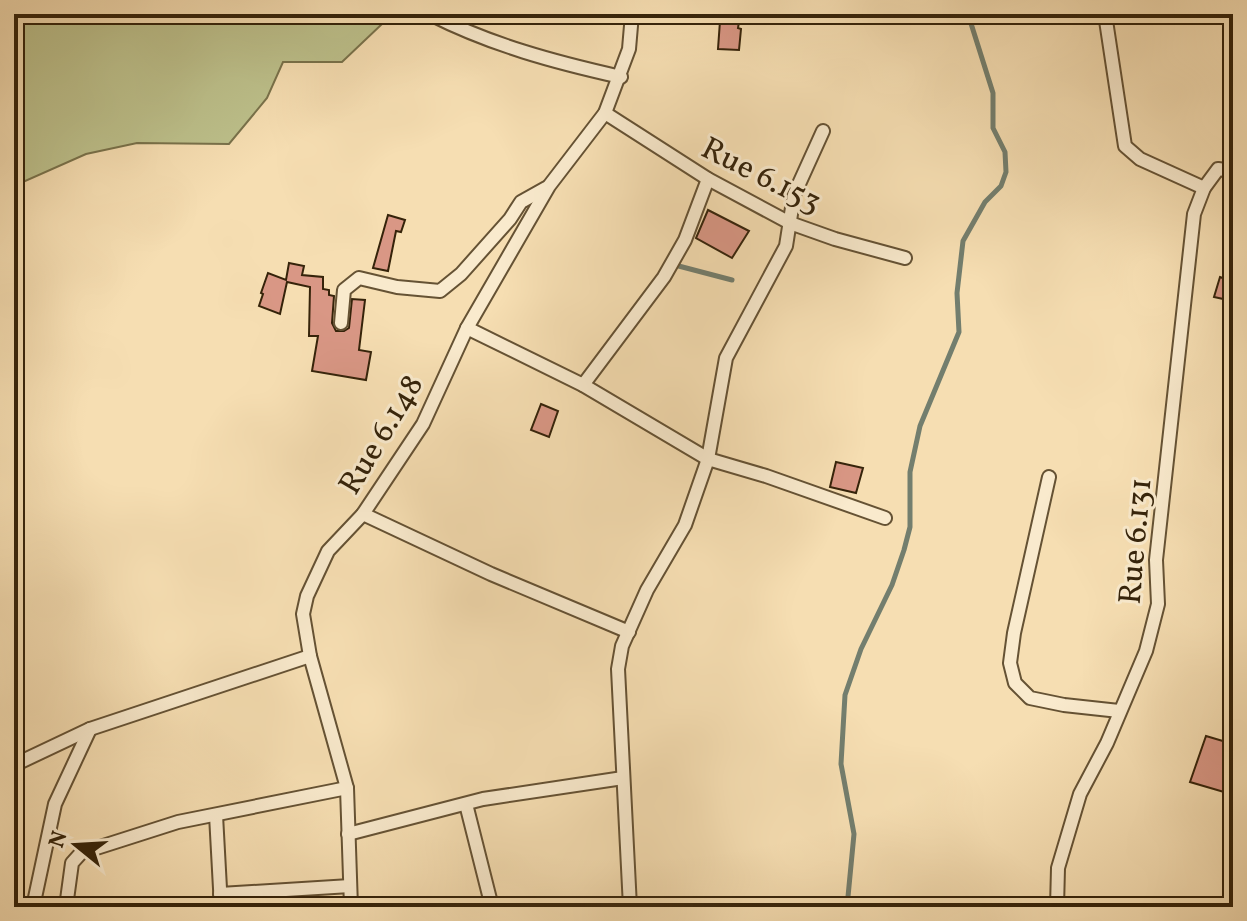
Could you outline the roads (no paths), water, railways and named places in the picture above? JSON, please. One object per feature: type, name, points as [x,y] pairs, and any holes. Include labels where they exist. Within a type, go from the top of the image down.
[{"type":"street","points":[[430,14],[486,41],[621,77]]},
{"type":"street","name":"Rue 6.148","points":[[351,907],[347,788],[310,656],[303,614],[307,596],[328,551],[363,514],[423,424],[467,328],[549,186],[605,113],[629,49],[632,14]]},
{"type":"street","points":[[1105,14],[1125,146],[1140,159],[1204,188]]},
{"type":"street","name":"Rue 6.153","points":[[605,113],[708,179],[790,223],[905,258]]},
{"type":"street","points":[[630,907],[618,669],[622,646],[647,590],[685,525],[708,459],[726,358],[786,246],[794,195],[823,131]]},
{"type":"street","name":"Rue 6.131","points":[[1057,907],[1058,868],[1080,794],[1146,651],[1158,604],[1156,560],[1194,214],[1204,188],[1218,169],[1233,171]]},
{"type":"street","points":[[583,385],[664,277],[685,240],[708,179]]},
{"type":"street","points":[[341,323],[344,290],[359,278],[397,287],[440,291],[461,274],[510,219],[521,202],[549,186]]},
{"type":"street","points":[[467,328],[583,385],[708,459],[885,518]]},
{"type":"street","points":[[1049,477],[1014,633],[1010,663],[1015,683],[1030,698],[1119,711]]},
{"type":"street","points":[[363,514],[549,600],[629,632]]},
{"type":"street","points":[[14,765],[90,729],[310,656]]},
{"type":"street","points":[[33,907],[55,804],[90,729]]},
{"type":"street","points":[[348,834],[466,804],[565,785],[623,778]]},
{"type":"street","points":[[66,907],[72,863],[81,853],[178,822],[347,788]]},
{"type":"street","points":[[466,804],[492,907]]},
{"type":"street","points":[[216,815],[220,900],[350,886]]},
{"type":"waterway","points":[[847,907],[854,834],[841,764],[845,695],[861,649],[892,585],[910,527],[910,472],[920,426],[959,332],[957,293],[963,241],[985,202],[1001,186],[1006,172],[1005,152],[993,128],[993,93],[968,14]]},
{"type":"waterway","points":[[671,264],[732,280]]}]
